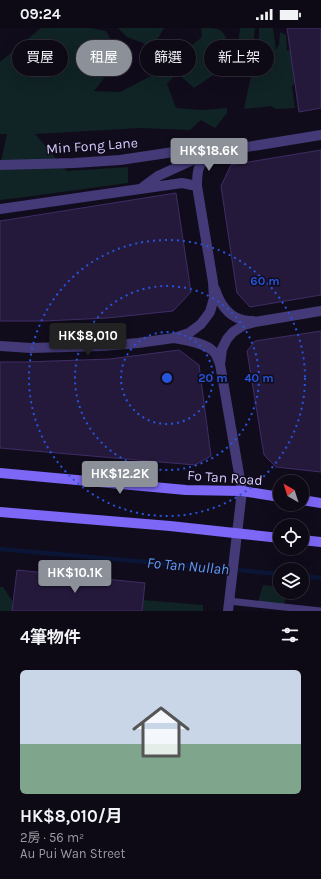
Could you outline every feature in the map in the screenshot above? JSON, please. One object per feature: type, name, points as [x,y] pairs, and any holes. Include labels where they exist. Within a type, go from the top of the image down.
[{"type":"main road","name":"Fo Tan Road","points":[[0,472],[186,490],[242,491],[273,496]]},
{"type":"main road","points":[[309,501],[321,503]]},
{"type":"main road","points":[[0,512],[273,537]]},
{"type":"main road","points":[[309,541],[321,542]]},
{"type":"street","points":[[140,189],[158,176],[210,153],[321,134]]},
{"type":"street","name":"Min Fong Lane","points":[[0,165],[120,160],[194,149],[210,153]]},
{"type":"street","points":[[0,346],[31,348],[103,346],[138,343],[174,338],[189,332],[201,324],[210,312],[214,298],[213,282],[197,186],[197,174],[201,162],[210,153]]},
{"type":"street","points":[[0,210],[182,183],[197,186]]},
{"type":"street","points":[[213,282],[220,300],[230,313],[240,319],[255,322]]},
{"type":"street","points":[[220,364],[222,349],[227,339],[244,325],[321,311]]},
{"type":"street","points":[[174,338],[188,340],[209,347],[215,353],[220,364],[242,491],[229,606]]},
{"type":"lane","points":[[229,606],[321,611]]},
{"type":"green space","points":[[41,28],[90,28],[106,31],[111,40],[76,40],[76,76],[106,76],[94,91],[120,92],[151,76],[174,76],[167,84],[176,108],[202,110],[227,108],[227,113],[215,128],[201,120],[190,130],[140,128],[35,134],[67,171],[128,167],[128,183],[0,200],[0,166],[7,134],[0,134],[0,62],[12,52],[12,76],[68,76],[68,40],[27,40]]},
{"type":"green space","points":[[118,28],[164,28],[157,40],[140,40],[140,42],[127,37]]},
{"type":"green space","points":[[201,28],[218,29],[224,34],[227,40],[204,40],[204,76],[212,76],[194,88],[180,76],[196,76],[196,42],[202,37]]},
{"type":"green space","points":[[240,28],[255,28],[254,40],[239,40]]},
{"type":"green space","points":[[259,28],[273,28],[276,50],[279,44],[280,32],[286,35],[287,51],[302,47],[306,71],[292,86],[295,108],[276,109],[271,106],[244,109],[251,76],[274,76],[274,40],[258,40]]},
{"type":"green space","points":[[263,585],[273,586],[273,599],[285,599],[284,605],[258,602]]},
{"type":"green space","points":[[0,587],[3,587],[13,602],[12,611],[0,611]]},
{"type":"green space","points":[[143,600],[203,605],[203,611],[143,611]]},
{"type":"building","points":[[287,28],[321,28],[321,108],[299,112]]},
{"type":"building","points":[[321,150],[321,295],[250,307],[237,293],[221,186],[231,165]]},
{"type":"building","points":[[176,193],[191,292],[173,311],[107,318],[44,321],[0,321],[0,221]]},
{"type":"building","points":[[321,331],[321,472],[276,467],[264,455],[247,351],[255,341]]},
{"type":"building","points":[[179,350],[199,365],[211,456],[195,465],[0,448],[0,362],[110,359]]},
{"type":"building","points":[[17,570],[145,583],[142,611],[12,611]]},
{"type":"waterway","name":"Fo Tan Nullah","points":[[0,549],[273,573]]},
{"type":"waterway","name":"Fo Tan Nullah","points":[[309,577],[321,578]]}]
